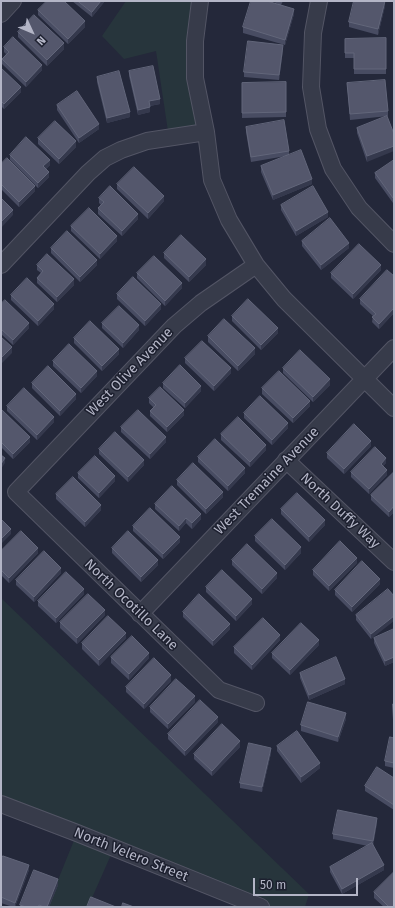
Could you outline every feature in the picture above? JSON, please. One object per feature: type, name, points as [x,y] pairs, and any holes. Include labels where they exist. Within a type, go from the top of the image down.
[{"type":"street","points":[[1,14],[13,1]]},
{"type":"street","points":[[200,1],[195,41],[195,78],[206,132],[212,180],[229,220],[256,265],[284,299],[394,408]]},
{"type":"street","points":[[319,1],[313,32],[311,87],[318,129],[332,169],[359,208],[394,244]]},
{"type":"street","points":[[1,265],[88,173],[105,158],[120,150],[147,141],[206,132]]},
{"type":"street","name":"West Olive Avenue","points":[[16,492],[174,326],[200,303],[256,265]]},
{"type":"street","name":"West Tremaine Avenue","points":[[140,614],[394,348]]},
{"type":"street","name":"North Duffy Way","points":[[286,460],[394,562]]},
{"type":"street","name":"North Ocotillo Lane","points":[[16,492],[219,690],[256,703]]},
{"type":"street","name":"North Velero Street","points":[[1,804],[77,833],[256,906]]},
{"type":"shaded area","points":[[126,1],[200,1],[195,78],[206,132],[169,138],[156,51],[124,59],[102,36]]},
{"type":"shaded area","points":[[1,598],[309,894],[305,907],[261,907],[114,848],[88,907],[47,907],[77,833],[1,804]]},
{"type":"building","points":[[47,1],[64,1],[85,21],[68,39],[38,10]]},
{"type":"building","points":[[78,1],[101,1],[92,12]]},
{"type":"building","points":[[251,1],[267,1],[294,9],[285,40],[243,27]]},
{"type":"building","points":[[354,1],[385,1],[378,29],[349,22]]},
{"type":"building","points":[[34,15],[64,43],[47,60],[18,32]]},
{"type":"building","points":[[13,37],[42,65],[26,82],[2,59],[9,52],[4,47]]},
{"type":"building","points":[[386,38],[386,69],[354,69],[354,53],[345,53],[345,39]]},
{"type":"building","points":[[248,41],[283,45],[279,75],[244,72]]},
{"type":"building","points":[[153,66],[160,99],[149,101],[150,107],[138,110],[129,71]]},
{"type":"building","points":[[1,68],[21,87],[4,104],[1,101]]},
{"type":"building","points":[[119,71],[130,112],[107,118],[97,77]]},
{"type":"building","points":[[385,80],[388,111],[350,114],[347,83]]},
{"type":"building","points":[[286,82],[286,112],[242,113],[242,83]]},
{"type":"building","points":[[77,91],[99,124],[79,138],[57,105]]},
{"type":"building","points":[[387,116],[394,134],[394,146],[367,156],[357,128]]},
{"type":"building","points":[[284,120],[289,151],[251,157],[246,127]]},
{"type":"building","points":[[55,121],[76,141],[59,159],[38,138]]},
{"type":"building","points":[[26,137],[50,160],[43,166],[49,172],[38,183],[10,155]]},
{"type":"building","points":[[301,150],[312,179],[273,195],[261,166]]},
{"type":"building","points":[[7,158],[35,186],[19,202],[1,184],[1,164]]},
{"type":"building","points":[[394,160],[394,197],[393,198],[375,173]]},
{"type":"building","points":[[134,167],[164,196],[148,213],[117,184]]},
{"type":"building","points":[[110,186],[138,214],[122,231],[98,208],[104,202],[99,198]]},
{"type":"building","points":[[313,186],[328,212],[296,231],[281,205]]},
{"type":"building","points":[[1,198],[13,210],[1,222]]},
{"type":"building","points":[[89,208],[117,236],[100,254],[71,226]]},
{"type":"building","points":[[330,218],[349,243],[321,265],[302,241]]},
{"type":"building","points":[[67,231],[97,260],[80,277],[51,248]]},
{"type":"building","points":[[181,235],[206,259],[189,277],[164,253]]},
{"type":"building","points":[[359,244],[381,265],[353,294],[331,273]]},
{"type":"building","points":[[47,254],[74,279],[57,297],[37,278],[43,271],[37,265]]},
{"type":"building","points":[[154,256],[182,283],[165,301],[137,273]]},
{"type":"building","points":[[387,270],[394,276],[394,308],[379,324],[372,317],[376,314],[360,299]]},
{"type":"building","points":[[133,277],[161,304],[145,321],[117,294]]},
{"type":"building","points":[[27,278],[54,304],[38,321],[11,295]]},
{"type":"building","points":[[248,299],[278,328],[261,345],[232,316]]},
{"type":"building","points":[[5,300],[29,323],[13,340],[1,329],[1,304]]},
{"type":"building","points":[[119,306],[139,325],[123,343],[102,323]]},
{"type":"building","points":[[224,319],[255,348],[238,366],[208,336]]},
{"type":"building","points":[[90,321],[119,349],[102,366],[74,338]]},
{"type":"building","points":[[1,337],[12,347],[1,358]]},
{"type":"building","points":[[202,341],[231,368],[214,386],[185,358]]},
{"type":"building","points":[[69,344],[97,371],[81,388],[53,361]]},
{"type":"building","points":[[300,350],[330,379],[313,397],[283,368]]},
{"type":"building","points":[[180,365],[201,386],[185,403],[163,383]]},
{"type":"building","points":[[48,366],[76,394],[60,411],[32,383]]},
{"type":"building","points":[[279,371],[310,401],[293,418],[262,388]]},
{"type":"building","points":[[160,387],[184,410],[167,427],[150,411],[156,405],[149,398]]},
{"type":"building","points":[[24,388],[54,417],[37,435],[7,406]]},
{"type":"building","points":[[260,396],[288,423],[272,440],[244,413]]},
{"type":"building","points":[[1,409],[30,437],[13,454],[1,442]]},
{"type":"building","points":[[138,410],[166,437],[150,454],[121,427]]},
{"type":"building","points":[[238,417],[266,445],[250,462],[221,434]]},
{"type":"building","points":[[354,424],[371,441],[344,469],[327,453]]},
{"type":"building","points":[[115,432],[144,460],[128,477],[99,449]]},
{"type":"building","points":[[215,439],[245,468],[228,486],[198,457]]},
{"type":"building","points":[[375,447],[386,458],[381,464],[387,470],[369,489],[351,472]]},
{"type":"building","points":[[1,455],[5,458],[1,464]]},
{"type":"building","points":[[95,456],[115,476],[99,493],[78,473]]},
{"type":"building","points":[[193,463],[223,492],[206,509],[177,480]]},
{"type":"building","points":[[394,472],[394,506],[389,512],[371,495]]},
{"type":"building","points":[[73,477],[101,505],[85,522],[56,494]]},
{"type":"building","points":[[172,486],[201,514],[192,523],[186,518],[179,526],[155,504]]},
{"type":"building","points":[[297,493],[325,520],[309,537],[281,509]]},
{"type":"building","points":[[150,508],[180,537],[163,554],[133,526]]},
{"type":"building","points":[[1,519],[11,529],[1,539]]},
{"type":"building","points":[[272,519],[301,547],[285,565],[255,536]]},
{"type":"building","points":[[21,531],[38,548],[9,578],[1,570],[1,551]]},
{"type":"building","points":[[128,531],[158,560],[141,577],[112,548]]},
{"type":"building","points":[[340,541],[357,558],[329,586],[313,570]]},
{"type":"building","points":[[247,544],[277,573],[262,589],[232,560]]},
{"type":"building","points":[[44,551],[61,568],[34,597],[16,580]]},
{"type":"building","points":[[362,561],[380,579],[352,607],[335,590]]},
{"type":"building","points":[[222,570],[252,599],[236,616],[206,587]]},
{"type":"building","points":[[66,572],[84,589],[56,618],[38,601]]},
{"type":"building","points":[[388,589],[394,596],[394,616],[371,634],[356,615]]},
{"type":"building","points":[[88,594],[105,610],[77,638],[60,622]]},
{"type":"building","points":[[199,594],[230,624],[213,641],[183,612]]},
{"type":"building","points":[[108,616],[126,633],[99,660],[82,643]]},
{"type":"building","points":[[263,618],[280,635],[252,665],[234,647]]},
{"type":"building","points":[[301,623],[319,640],[290,670],[272,653]]},
{"type":"building","points":[[394,629],[394,657],[385,661],[374,638]]},
{"type":"building","points":[[132,636],[149,653],[129,674],[111,657]]},
{"type":"building","points":[[336,657],[345,679],[309,695],[300,673]]},
{"type":"building","points":[[154,658],[171,675],[144,704],[126,687]]},
{"type":"building","points":[[176,679],[195,696],[168,724],[150,707]]},
{"type":"building","points":[[200,700],[218,717],[185,751],[168,734]]},
{"type":"building","points":[[308,702],[346,713],[338,737],[301,725]]},
{"type":"building","points":[[393,704],[394,704],[394,728]]},
{"type":"building","points":[[222,724],[240,741],[212,771],[194,754]]},
{"type":"building","points":[[297,731],[320,763],[301,777],[277,746]]},
{"type":"building","points":[[390,737],[394,738],[394,763],[385,761]]},
{"type":"building","points":[[249,743],[271,748],[262,787],[240,783]]},
{"type":"building","points":[[377,767],[394,778],[394,805],[365,786]]},
{"type":"building","points":[[338,810],[377,818],[373,841],[333,834]]},
{"type":"building","points":[[372,843],[384,865],[342,889],[330,867]]},
{"type":"building","points":[[3,856],[29,865],[15,903],[1,897],[1,861]]},
{"type":"building","points":[[34,870],[58,879],[47,907],[39,905],[38,907],[26,907],[20,905]]},
{"type":"building","points":[[394,872],[394,906],[389,907],[374,892]]},
{"type":"building","points":[[91,897],[116,907],[87,907]]},
{"type":"building","points":[[123,903],[134,907],[122,907]]}]
